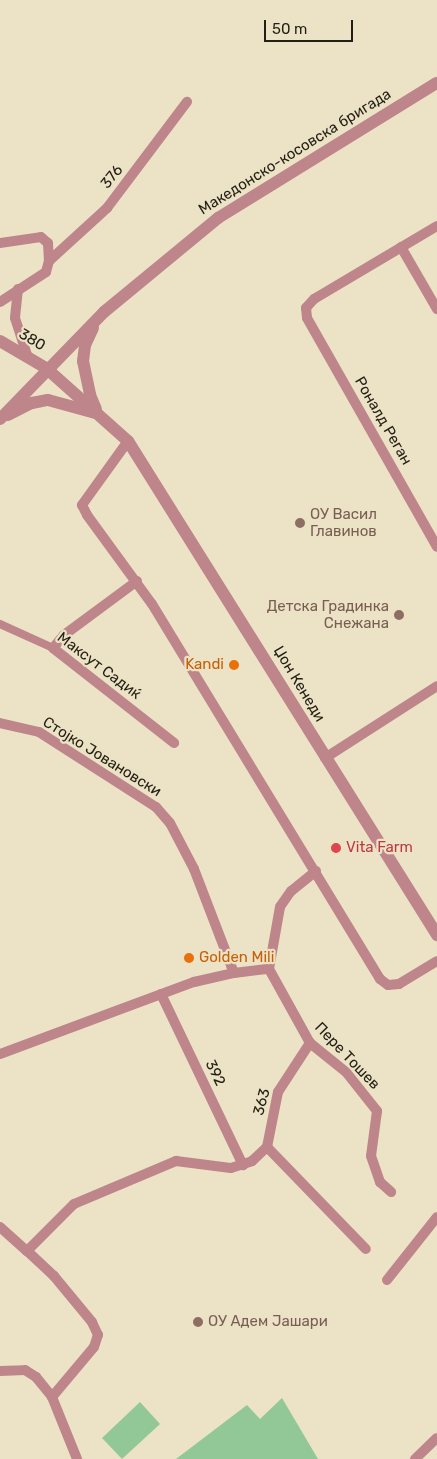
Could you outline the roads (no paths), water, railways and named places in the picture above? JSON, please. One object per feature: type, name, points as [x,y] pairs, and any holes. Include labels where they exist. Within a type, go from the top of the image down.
[{"type":"street","name":"Македонско-косовска бригада","points":[[0,420],[46,368],[98,318],[218,218],[437,83]]},
{"type":"street","name":"376","points":[[0,302],[46,272],[49,261],[107,208],[187,102]]},
{"type":"street","points":[[437,226],[401,247],[437,309]]},
{"type":"street","points":[[0,243],[41,237],[48,243],[49,261]]},
{"type":"street","name":"Роналд Реган","points":[[401,247],[314,299],[306,308],[307,318],[437,547]]},
{"type":"street","points":[[18,289],[15,318],[27,355]]},
{"type":"street","points":[[98,318],[85,345],[83,361],[90,396],[98,413]]},
{"type":"street","name":"380","points":[[0,341],[27,355],[46,368]]},
{"type":"street","name":"Џон Кенеди","points":[[46,368],[128,441],[437,935]]},
{"type":"street","points":[[0,420],[26,405],[43,400],[60,401],[98,413]]},
{"type":"street","points":[[128,441],[82,505],[96,530],[138,582],[383,983],[399,984],[437,961]]},
{"type":"street","points":[[53,648],[78,624],[138,582]]},
{"type":"street","name":"Максут Садиќ","points":[[0,624],[53,648],[174,743]]},
{"type":"street","points":[[325,758],[437,686]]},
{"type":"street","name":"Стојко Јовановски","points":[[0,723],[39,732],[156,807],[170,823],[194,869],[234,973]]},
{"type":"street","points":[[0,1054],[161,994],[234,973],[270,969],[280,907],[291,891],[316,871]]},
{"type":"street","name":"Пере Тошев","points":[[270,969],[310,1043],[346,1072],[377,1110],[370,1156],[380,1182],[391,1192]]},
{"type":"street","name":"392","points":[[161,994],[243,1165]]},
{"type":"street","name":"363","points":[[267,1147],[278,1092],[310,1043]]},
{"type":"street","points":[[27,1251],[74,1204],[164,1165],[186,1160],[231,1168],[243,1165],[267,1147],[366,1249]]},
{"type":"street","points":[[387,1280],[437,1217]]},
{"type":"street","points":[[0,1227],[54,1276],[92,1322],[98,1334],[94,1347],[52,1397]]},
{"type":"street","points":[[0,1371],[25,1370],[36,1377],[52,1397],[77,1459]]},
{"type":"street","points":[[415,1459],[436,1440]]},
{"type":"place","name":"ОУ Васил Главинов","points":[[300,523]]},
{"type":"place","name":"Детска Градинка Снежана","points":[[399,615]]},
{"type":"place","name":"Kandi","points":[[234,665]]},
{"type":"place","name":"Vita Farm","points":[[336,848]]},
{"type":"place","name":"Golden Mili","points":[[189,958]]},
{"type":"place","name":"ОУ Адем Јашари","points":[[198,1322]]}]
